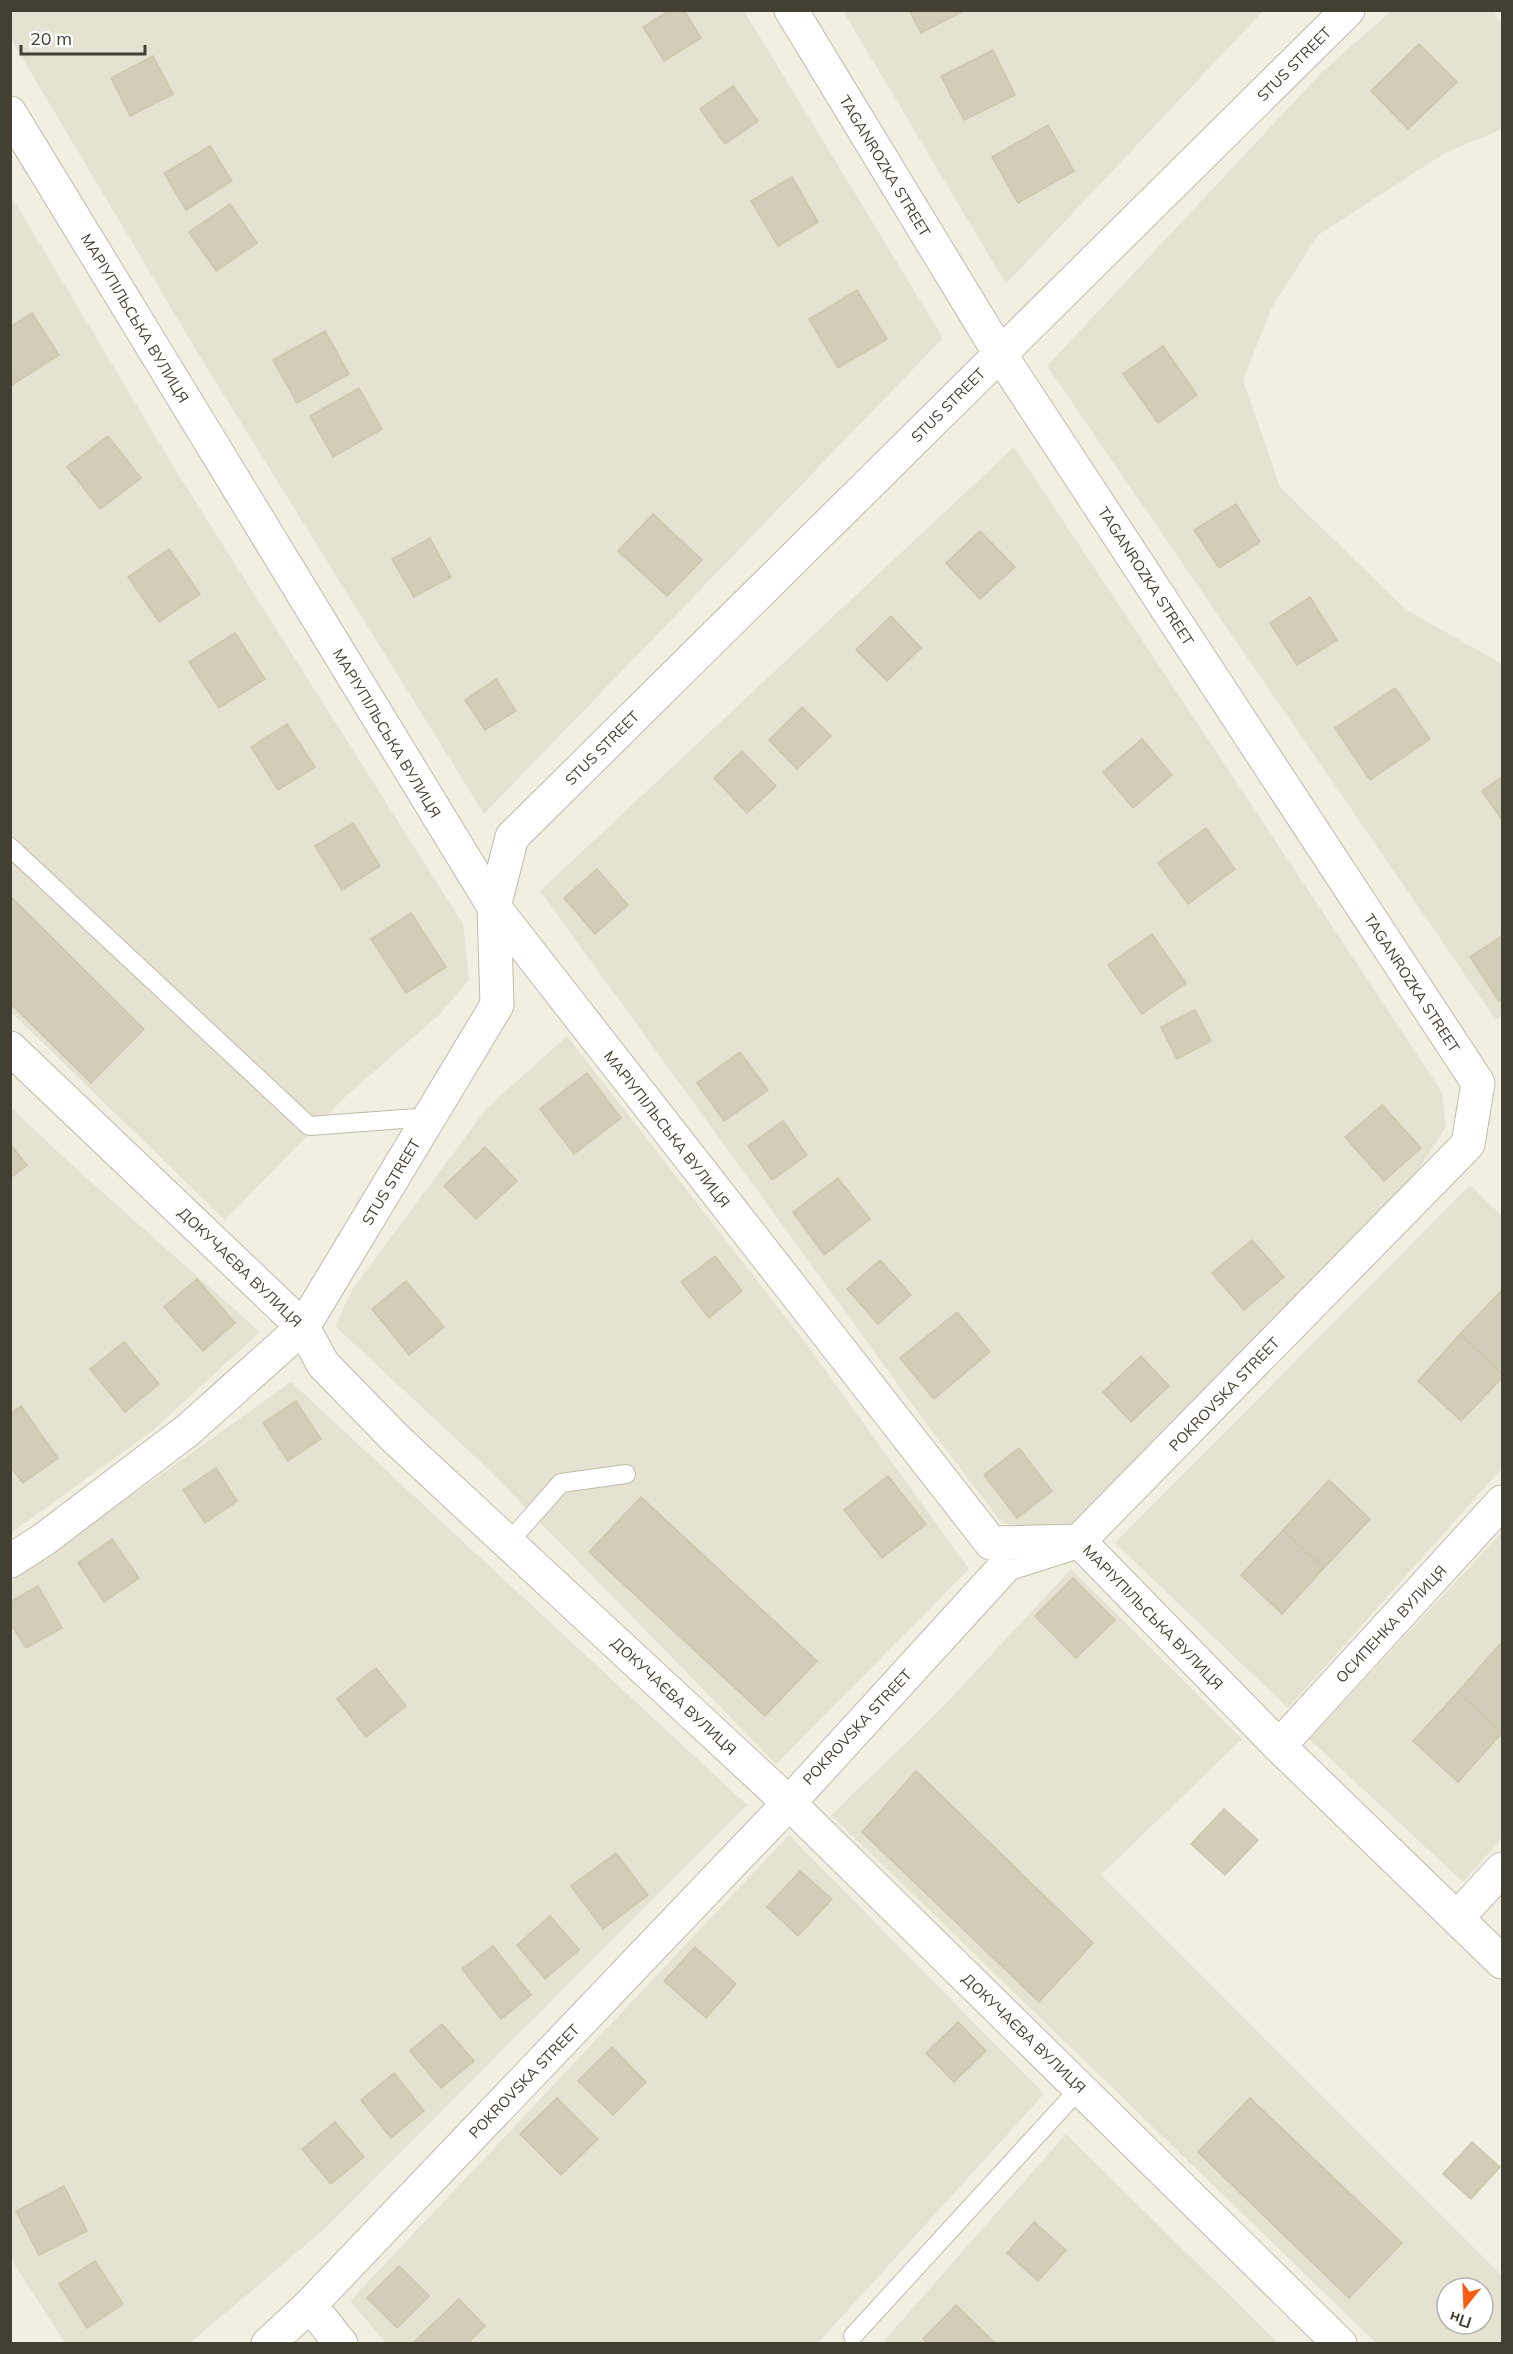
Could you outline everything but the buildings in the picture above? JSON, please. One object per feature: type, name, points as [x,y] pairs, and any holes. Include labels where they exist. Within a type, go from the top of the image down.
[{"type":"street","name":"TAGANROZKA STREET","points":[[790,10],[1000,354],[1478,1083],[1468,1144]]},
{"type":"street","name":"STUS STREET","points":[[10,1561],[52,1533],[188,1430],[303,1327],[497,1005],[494,908],[512,837],[1348,10]]},
{"type":"street","name":"МАРІУПІЛЬСЬКА ВУЛИЦЯ","points":[[10,113],[494,908],[991,1544],[1079,1541],[1279,1746],[1503,1962]]},
{"type":"street","name":"ДОКУЧАЄВА ВУЛИЦЯ","points":[[10,1048],[303,1327],[323,1364],[396,1439],[789,1803],[1340,2343]]},
{"type":"street","name":"POKROVSKA STREET","points":[[268,2343],[310,2305],[789,1803],[1007,1564],[1079,1541],[1468,1144]]},
{"type":"street","name":"ОСИПЕНКА ВУЛИЦЯ","points":[[1279,1746],[1503,1502]]},
{"type":"street","points":[[1457,1918],[1503,1869]]},
{"type":"street","points":[[310,2305],[341,2343]]},
{"type":"lane","points":[[10,848],[309,1126],[430,1117]]},
{"type":"lane","points":[[508,1543],[561,1483],[626,1474]]},
{"type":"lane","points":[[853,2336],[1080,2088]]},
{"type":"shaded area","points":[[10,11],[744,11],[943,338],[484,814],[199,355],[11,39]]},
{"type":"shaded area","points":[[843,11],[1263,11],[1006,284]]},
{"type":"shaded area","points":[[1391,11],[1493,11],[1502,24],[1502,129],[1445,153],[1318,235],[1272,307],[1243,380],[1280,487],[1405,609],[1502,664],[1502,1015],[1496,1020],[1047,366],[1322,72]]},
{"type":"shaded area","points":[[10,194],[178,474],[463,924],[469,980],[438,1016],[347,1095],[225,1220],[11,1012]]},
{"type":"shaded area","points":[[1014,447],[1442,1092],[1446,1127],[1415,1175],[1067,1533],[1002,1523],[931,1430],[540,891]]},
{"type":"shaded area","points":[[567,1036],[807,1345],[969,1569],[776,1764],[486,1467],[335,1326],[352,1290],[486,1109]]},
{"type":"shaded area","points":[[10,1107],[260,1332],[152,1431],[11,1533]]},
{"type":"shaded area","points":[[1470,1185],[1502,1216],[1502,1468],[1288,1708],[1115,1543]]},
{"type":"shaded area","points":[[291,1382],[747,1805],[323,2230],[190,2343],[65,2343],[11,2259],[10,1582]]},
{"type":"shaded area","points":[[1502,1532],[1502,1838],[1463,1882],[1309,1739]]},
{"type":"shaded area","points":[[1071,1569],[1242,1739],[1101,1875],[1502,2276],[1502,2343],[1376,2343],[831,1815],[938,1712]]},
{"type":"shaded area","points":[[789,1835],[1044,2094],[818,2343],[386,2343],[350,2301]]},
{"type":"shaded area","points":[[1066,2134],[1278,2343],[881,2344]]}]
